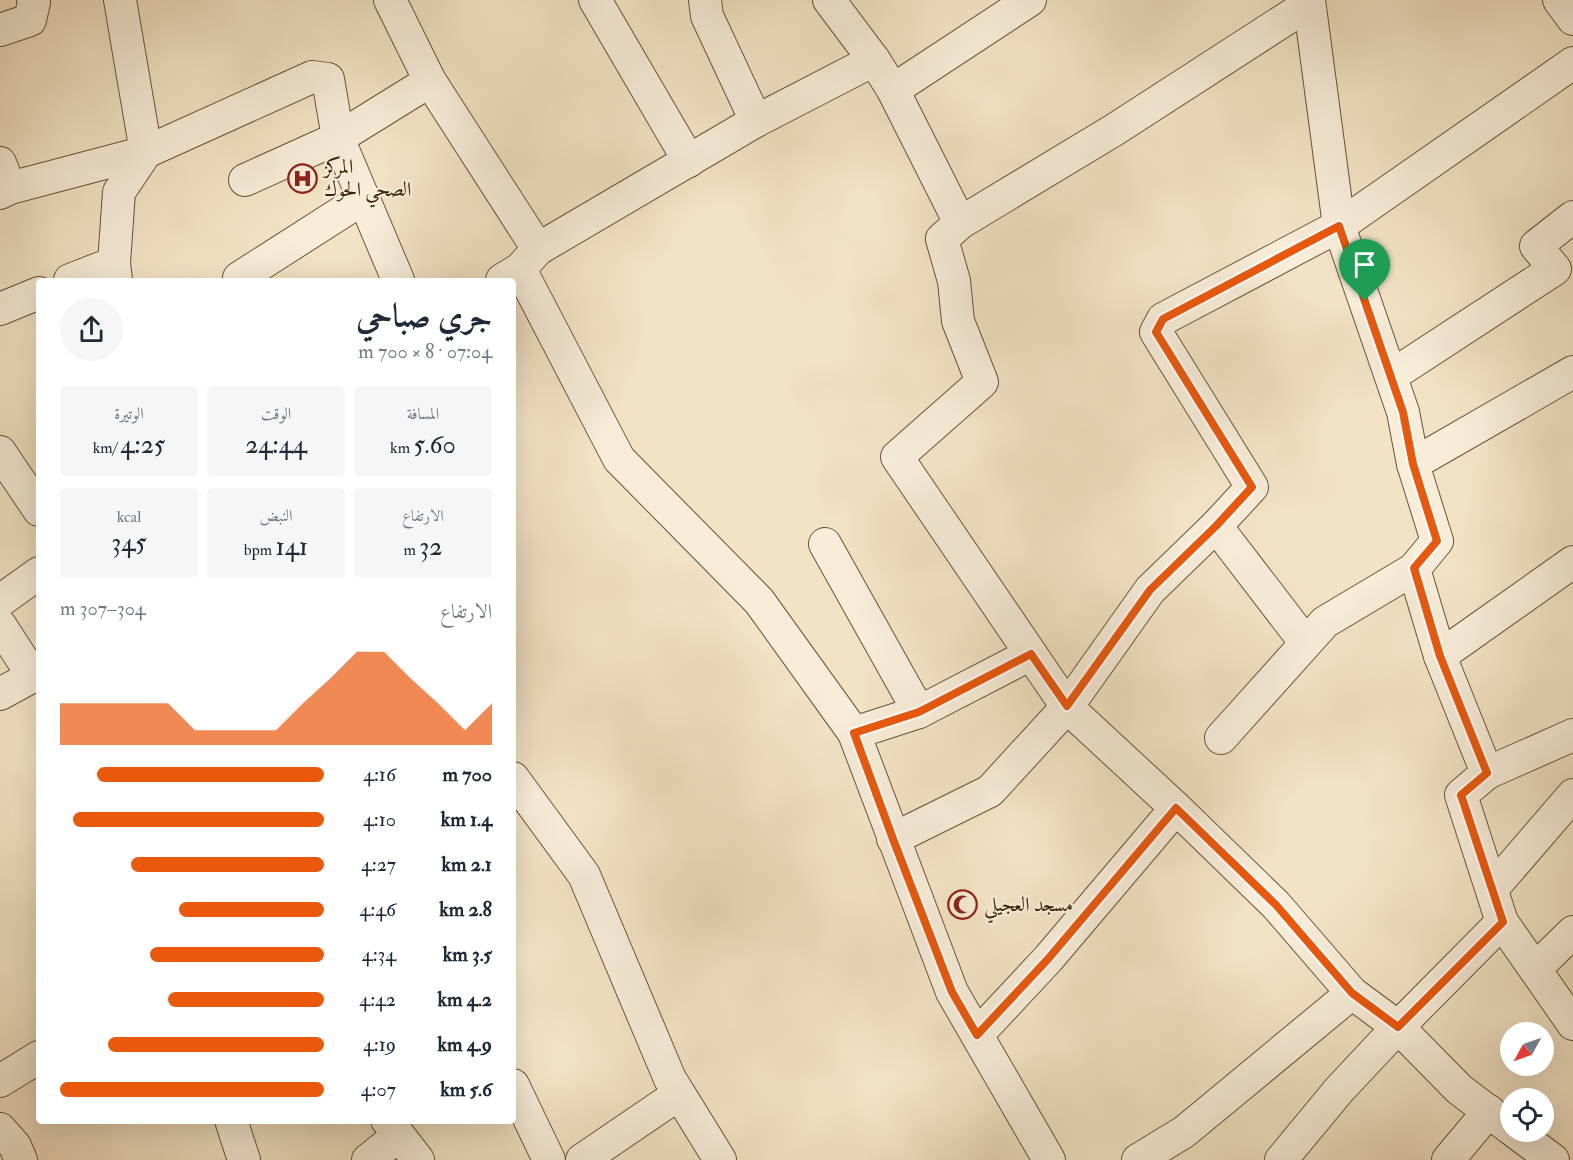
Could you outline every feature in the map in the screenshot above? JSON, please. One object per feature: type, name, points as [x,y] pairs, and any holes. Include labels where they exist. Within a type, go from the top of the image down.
[{"type":"street","points":[[0,30],[30,20],[33,0]]},
{"type":"street","points":[[81,278],[115,272],[118,192],[146,152],[120,0]]},
{"type":"street","points":[[390,0],[520,266],[619,459],[759,601],[854,733],[952,992],[1049,1160]]},
{"type":"street","points":[[595,0],[689,160]]},
{"type":"street","points":[[705,0],[707,16],[756,121]]},
{"type":"street","points":[[829,0],[874,60],[893,90],[960,223]]},
{"type":"street","points":[[893,90],[1030,0]]},
{"type":"street","points":[[1559,0],[1573,19]]},
{"type":"street","points":[[1221,738],[1325,622],[1414,568],[1437,541],[1413,464],[1403,412],[1339,226],[1309,2],[1114,130],[960,223],[942,239],[954,281],[958,321],[982,382],[897,457],[1067,706],[1276,905],[1352,993],[1398,1027],[1459,1089],[1500,1120],[1448,1160]]},
{"type":"street","points":[[520,266],[689,160],[756,121],[874,60]]},
{"type":"street","points":[[893,839],[990,791],[1067,706],[1150,590],[1216,526],[1252,487],[1156,332],[1163,319],[1339,226],[1573,63]]},
{"type":"street","points":[[3,181],[146,152],[312,77],[328,79],[338,138],[398,278]]},
{"type":"street","points":[[245,180],[338,138],[430,81]]},
{"type":"street","points":[[239,278],[364,198]]},
{"type":"street","points":[[1391,376],[1555,269],[1536,246],[1573,216]]},
{"type":"street","points":[[0,309],[36,294]]},
{"type":"street","points":[[1413,464],[1573,372]]},
{"type":"street","points":[[0,452],[36,506]]},
{"type":"street","points":[[1216,526],[1305,642]]},
{"type":"street","points":[[825,544],[919,712]]},
{"type":"street","points":[[1440,656],[1573,562]]},
{"type":"street","points":[[1414,568],[1440,656],[1487,773]]},
{"type":"street","points":[[0,601],[36,575]]},
{"type":"street","points":[[0,625],[36,674],[0,694]]},
{"type":"street","points":[[854,733],[919,712],[1031,654]]},
{"type":"street","points":[[1573,735],[1487,773],[1461,795],[1503,922],[1573,1024]]},
{"type":"street","points":[[516,782],[584,875],[670,1079],[720,1160]]},
{"type":"street","points":[[1492,889],[1573,795]]},
{"type":"street","points":[[977,1035],[1048,959],[1176,808]]},
{"type":"street","points":[[1281,1160],[1339,1090],[1503,922]]},
{"type":"street","points":[[1535,969],[1573,932]]},
{"type":"street","points":[[1138,1160],[1184,1132],[1352,993]]},
{"type":"street","points":[[0,1081],[36,1059]]},
{"type":"street","points":[[516,1091],[549,1160]]},
{"type":"street","points":[[582,1160],[679,1094]]},
{"type":"street","points":[[232,1124],[244,1160]]},
{"type":"street","points":[[368,1160],[392,1128],[418,1160]]},
{"type":"street","points":[[0,1129],[15,1146],[21,1160]]},
{"type":"street","points":[[1529,1142],[1553,1160]]},
{"type":"place","name":"المركز الصحي الحوك","points":[[303,178]]},
{"type":"place","name":"مسجد العجيلي","points":[[963,904]]},
{"type":"route","points":[[1339,226],[1365,301],[1403,412],[1413,464],[1437,541],[1414,568],[1440,656],[1487,773],[1461,795],[1503,922],[1398,1027],[1352,993],[1276,905],[1176,808],[1048,959],[977,1035],[952,992],[854,733],[919,712],[1031,654],[1067,706],[1150,590],[1216,526],[1252,487],[1156,332],[1163,319],[1339,226]]}]
